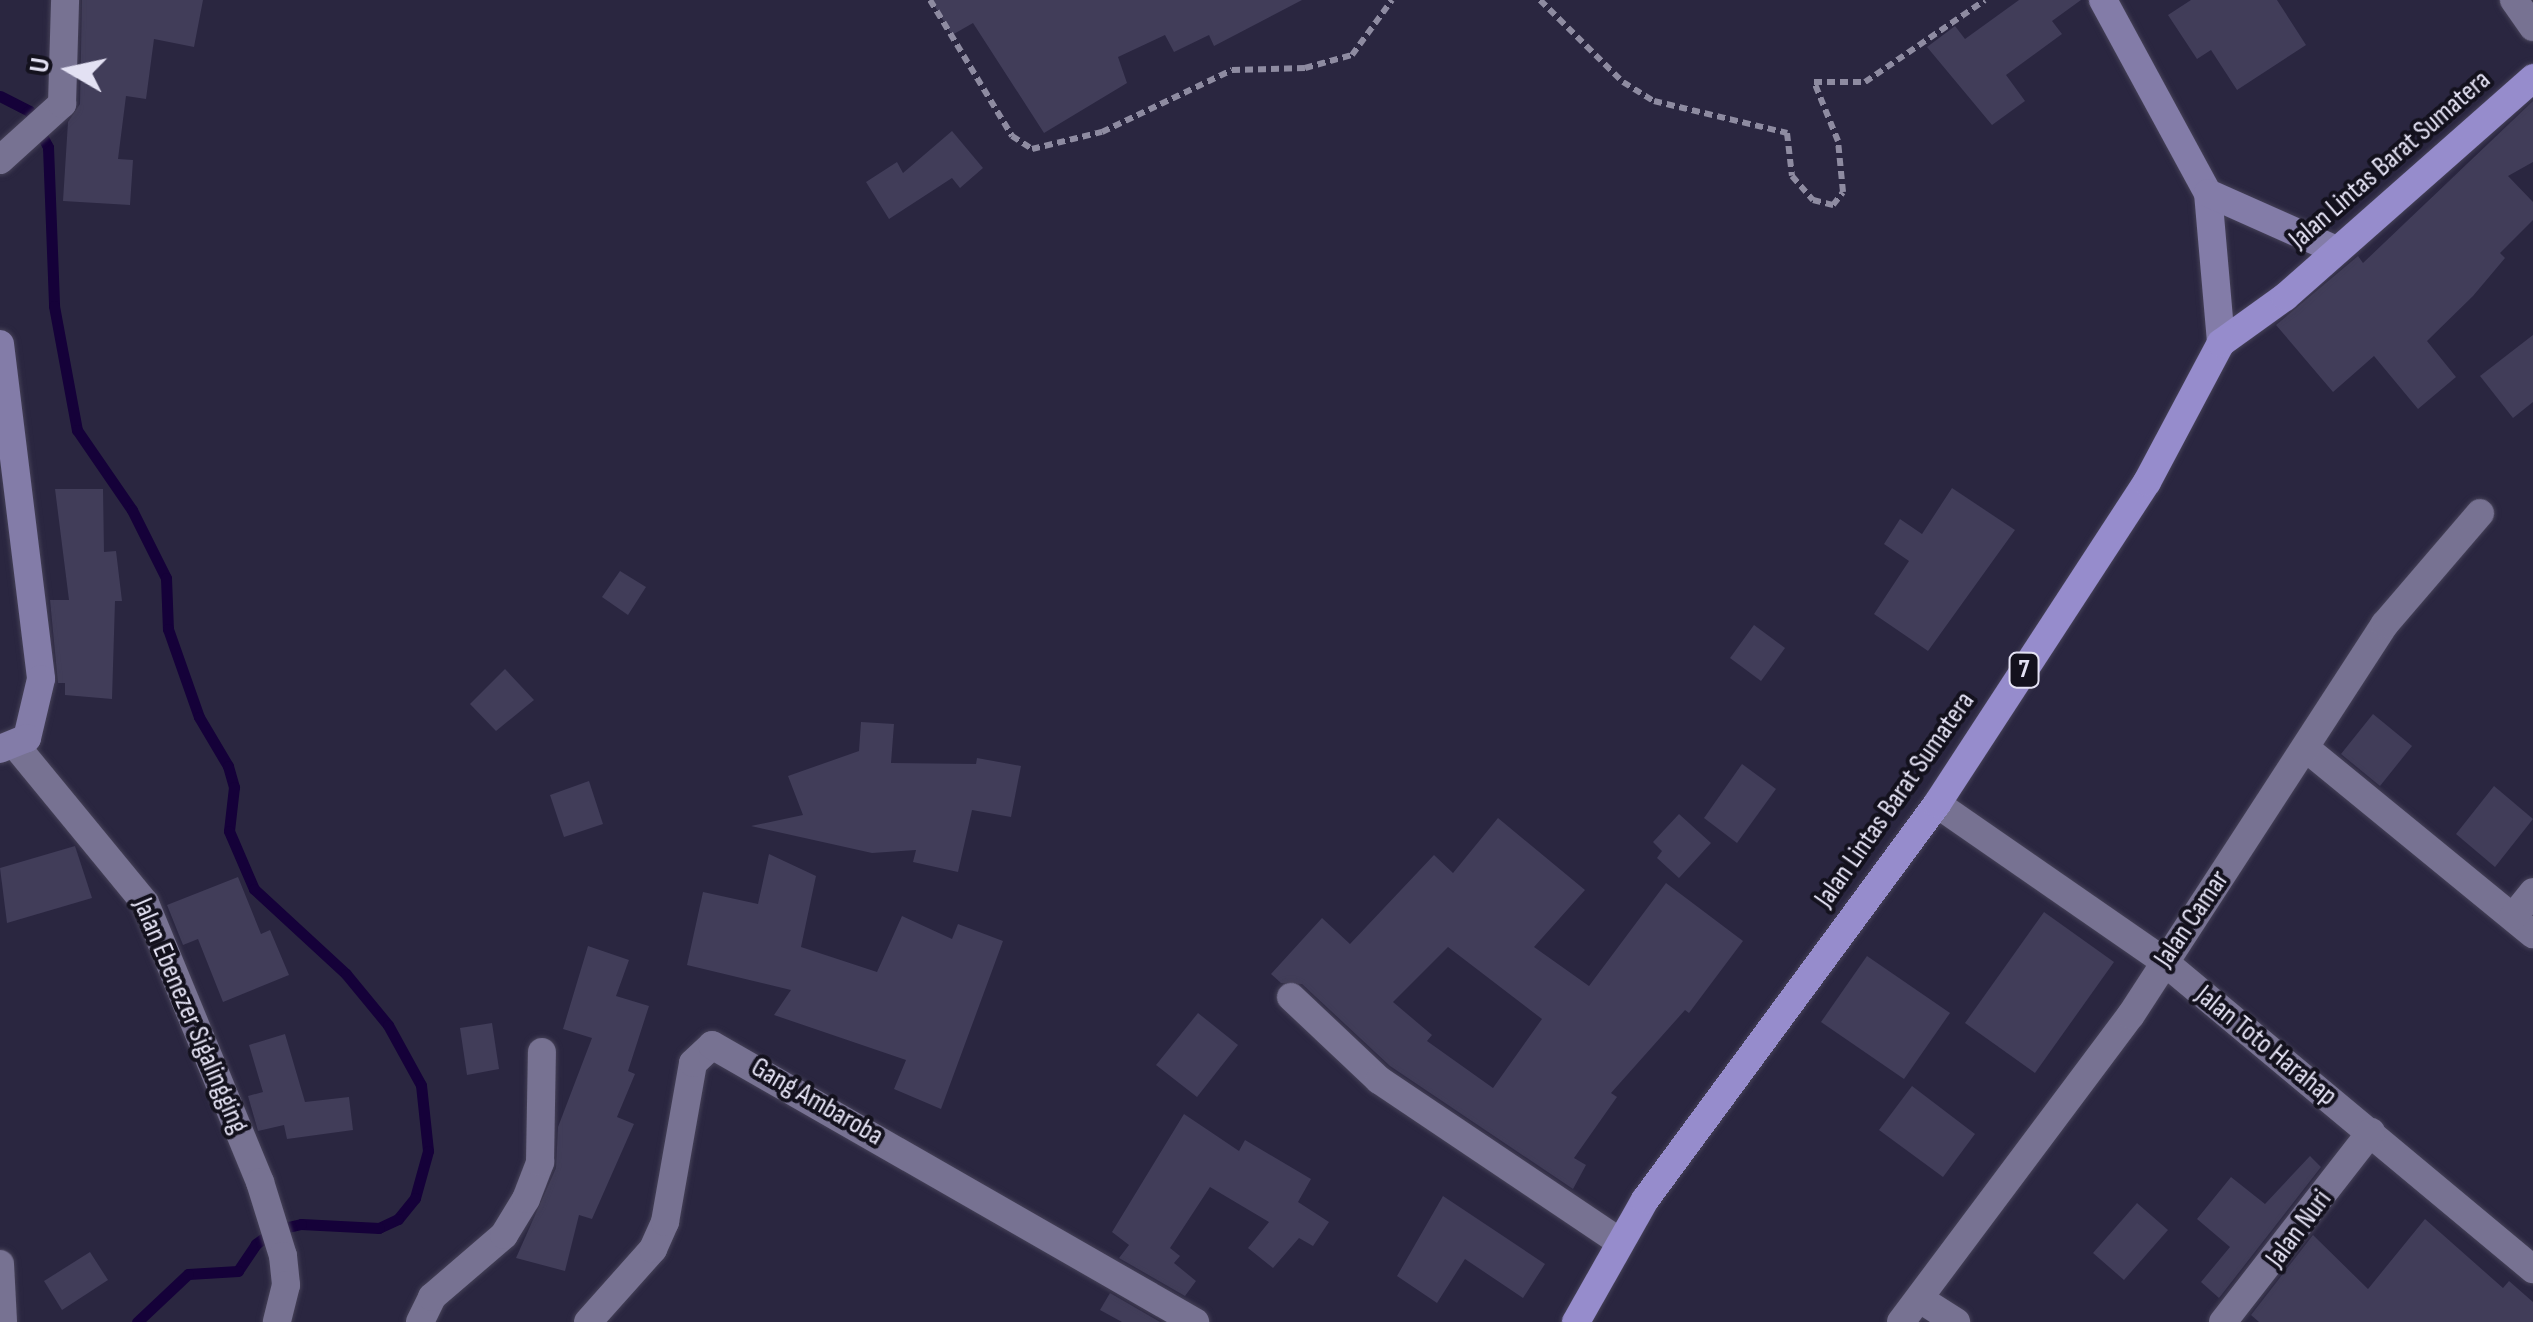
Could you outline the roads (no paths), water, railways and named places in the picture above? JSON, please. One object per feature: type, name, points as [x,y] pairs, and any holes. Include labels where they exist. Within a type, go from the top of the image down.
[{"type":"highway","name":"Jalan Lintas Barat Sumatera","points":[[1576,1322],[1620,1242],[1937,804],[2147,482],[2220,343],[2285,298],[2334,249],[2533,78]]},
{"type":"main road","points":[[2104,0],[2208,193],[2220,343]]},
{"type":"main road","points":[[2208,193],[2334,249]]},
{"type":"main road","points":[[0,344],[41,679],[36,722],[8,747]]},
{"type":"street","points":[[7,154],[62,104],[67,79],[64,0]]},
{"type":"street","points":[[2514,0],[2533,27]]},
{"type":"street","name":"Jalan Camar","points":[[1901,1322],[2131,1016],[2162,960],[2308,750],[2386,624],[2480,513]]},
{"type":"street","name":"Jalan Ebenezer Sigalingging","points":[[8,747],[144,903],[267,1204],[283,1256],[286,1285],[277,1322]]},
{"type":"street","points":[[2308,750],[2523,926],[2533,892]]},
{"type":"street","name":"Jalan Toto Harahap","points":[[1937,804],[2162,960],[2533,1269]]},
{"type":"street","points":[[1291,997],[1378,1080],[1620,1242]]},
{"type":"street","name":"Gang Ambaroba","points":[[588,1322],[659,1236],[693,1064],[712,1045],[1195,1322]]},
{"type":"street","points":[[420,1322],[432,1297],[504,1236],[526,1199],[540,1162],[542,1052]]},
{"type":"street","name":"Jalan Nuri","points":[[2223,1322],[2371,1132]]},
{"type":"street","points":[[0,1264],[3,1322]]},
{"type":"street","points":[[1920,1299],[1956,1322]]},
{"type":"waterway","points":[[0,96],[29,111],[48,147],[54,306],[77,430],[132,510],[166,578],[168,629],[199,717],[228,766],[234,787],[229,831],[254,889],[346,974],[388,1025],[421,1085],[428,1151],[415,1198],[398,1219],[379,1228],[301,1224],[275,1230],[256,1244],[238,1271],[188,1274],[137,1322]]}]
